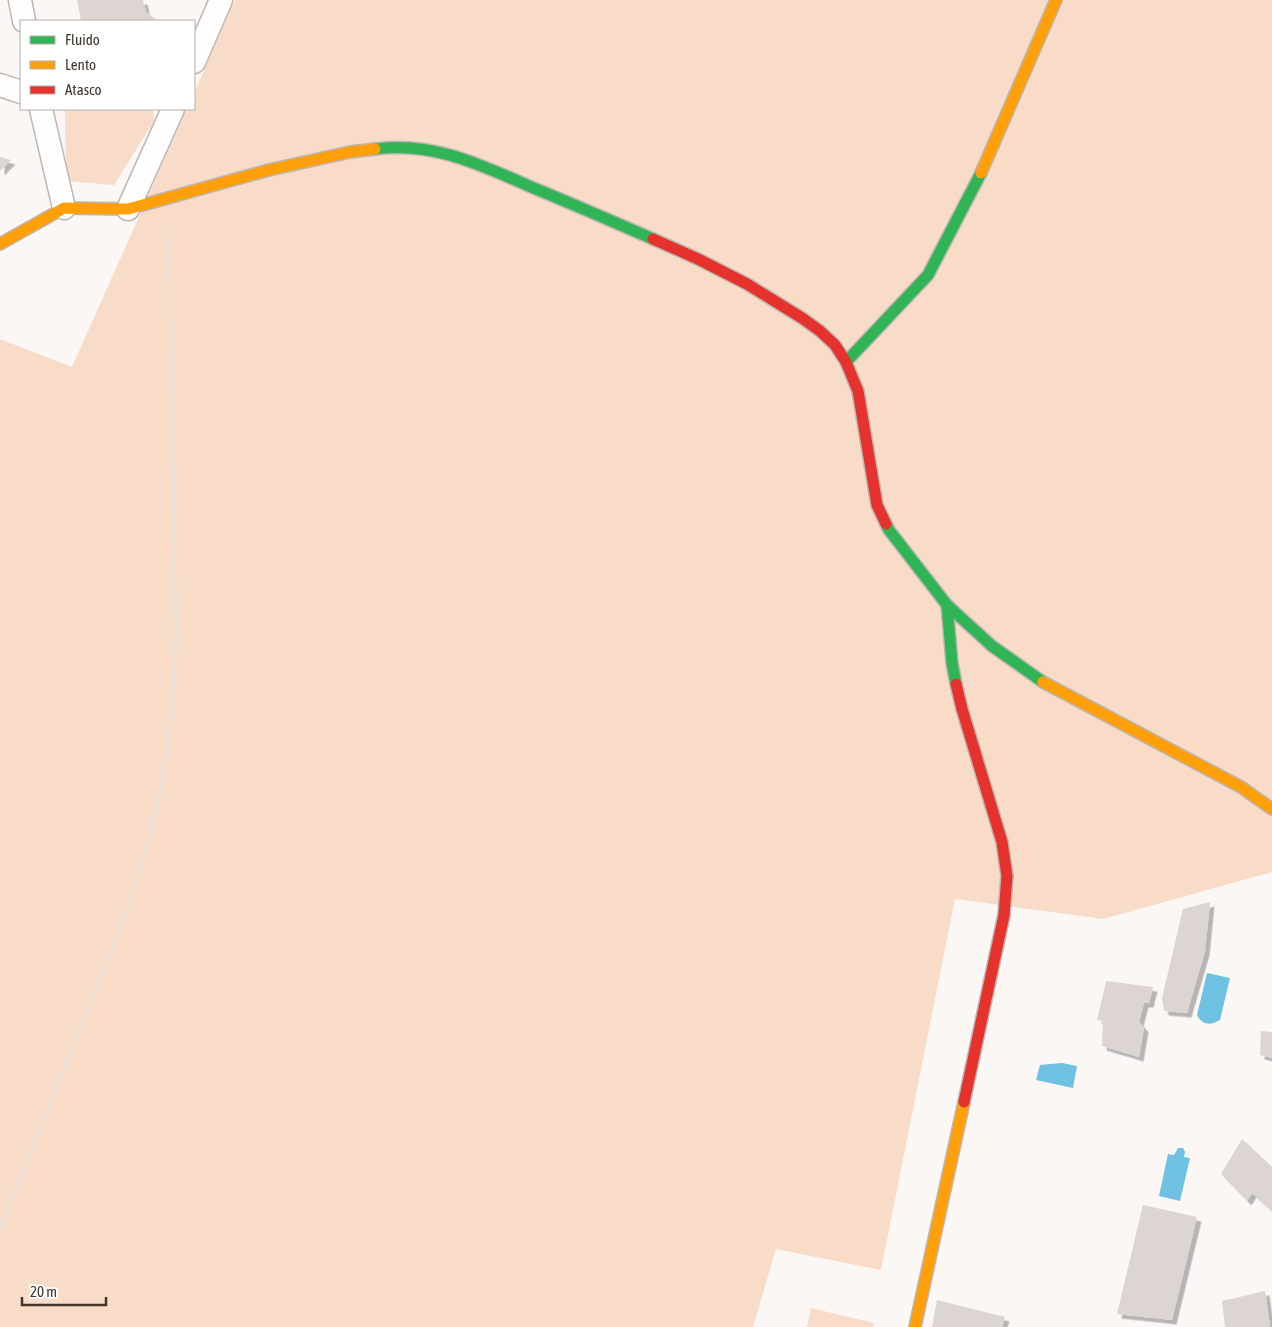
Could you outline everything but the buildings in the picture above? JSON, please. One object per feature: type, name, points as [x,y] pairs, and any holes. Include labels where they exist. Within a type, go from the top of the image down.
[{"type":"street","points":[[20,0],[24,20]]},
{"type":"street","points":[[195,60],[221,0]]},
{"type":"street","points":[[846,362],[928,275],[976,184],[1056,0]]},
{"type":"street","points":[[0,85],[20,92]]},
{"type":"street","points":[[40,110],[64,208]]},
{"type":"street","points":[[128,209],[173,110]]},
{"type":"street","points":[[0,244],[64,208],[128,209],[269,170],[350,152],[394,146],[428,149],[463,158],[698,259],[747,284],[820,330],[836,345],[846,362],[858,391],[877,505],[889,530],[947,605],[992,646],[1037,679],[1241,787],[1272,810]]},
{"type":"street","points":[[915,1327],[1004,915],[1007,876],[1002,842],[962,709],[952,663],[947,605]]},
{"type":"path","points":[[0,1228],[125,916],[145,854],[160,794],[172,713],[176,632],[170,280],[160,200]]},
{"type":"shaded area","points":[[235,0],[1272,0],[1272,872],[1103,919],[955,899],[881,1270],[776,1249],[753,1327],[0,1327],[0,339],[72,367],[187,110],[195,110],[195,91]]},
{"type":"shaded area","points":[[65,110],[153,110],[154,121],[114,185],[66,181]]},
{"type":"shaded area","points":[[811,1308],[874,1323],[873,1327],[807,1327]]},
{"type":"water","points":[[1207,973],[1230,978],[1220,1020],[1210,1024],[1201,1021],[1197,1015]]},
{"type":"water","points":[[1062,1063],[1077,1066],[1073,1088],[1036,1080],[1040,1065]]},
{"type":"water","points":[[1178,1148],[1183,1148],[1185,1152],[1184,1157],[1190,1158],[1180,1201],[1159,1196],[1168,1154],[1174,1155]]},
{"type":"traffic: fast","points":[[375,149],[397,147],[418,149],[458,157],[653,239]]},
{"type":"traffic: fast","points":[[846,362],[928,275],[981,173]]},
{"type":"traffic: fast","points":[[886,524],[947,605],[992,646],[1043,682]]},
{"type":"traffic: fast","points":[[947,605],[952,663],[956,684]]},
{"type":"traffic: slow","points":[[981,173],[1056,0]]},
{"type":"traffic: slow","points":[[0,244],[64,208],[128,209],[269,170],[350,152],[375,149]]},
{"type":"traffic: slow","points":[[1043,682],[1241,787],[1272,809]]},
{"type":"traffic: slow","points":[[915,1327],[964,1102]]},
{"type":"traffic: jam","points":[[653,239],[747,284],[802,318],[835,345],[846,362],[858,391],[877,505],[886,524]]},
{"type":"traffic: jam","points":[[956,684],[1002,842],[1007,876],[1004,915],[964,1102]]}]
